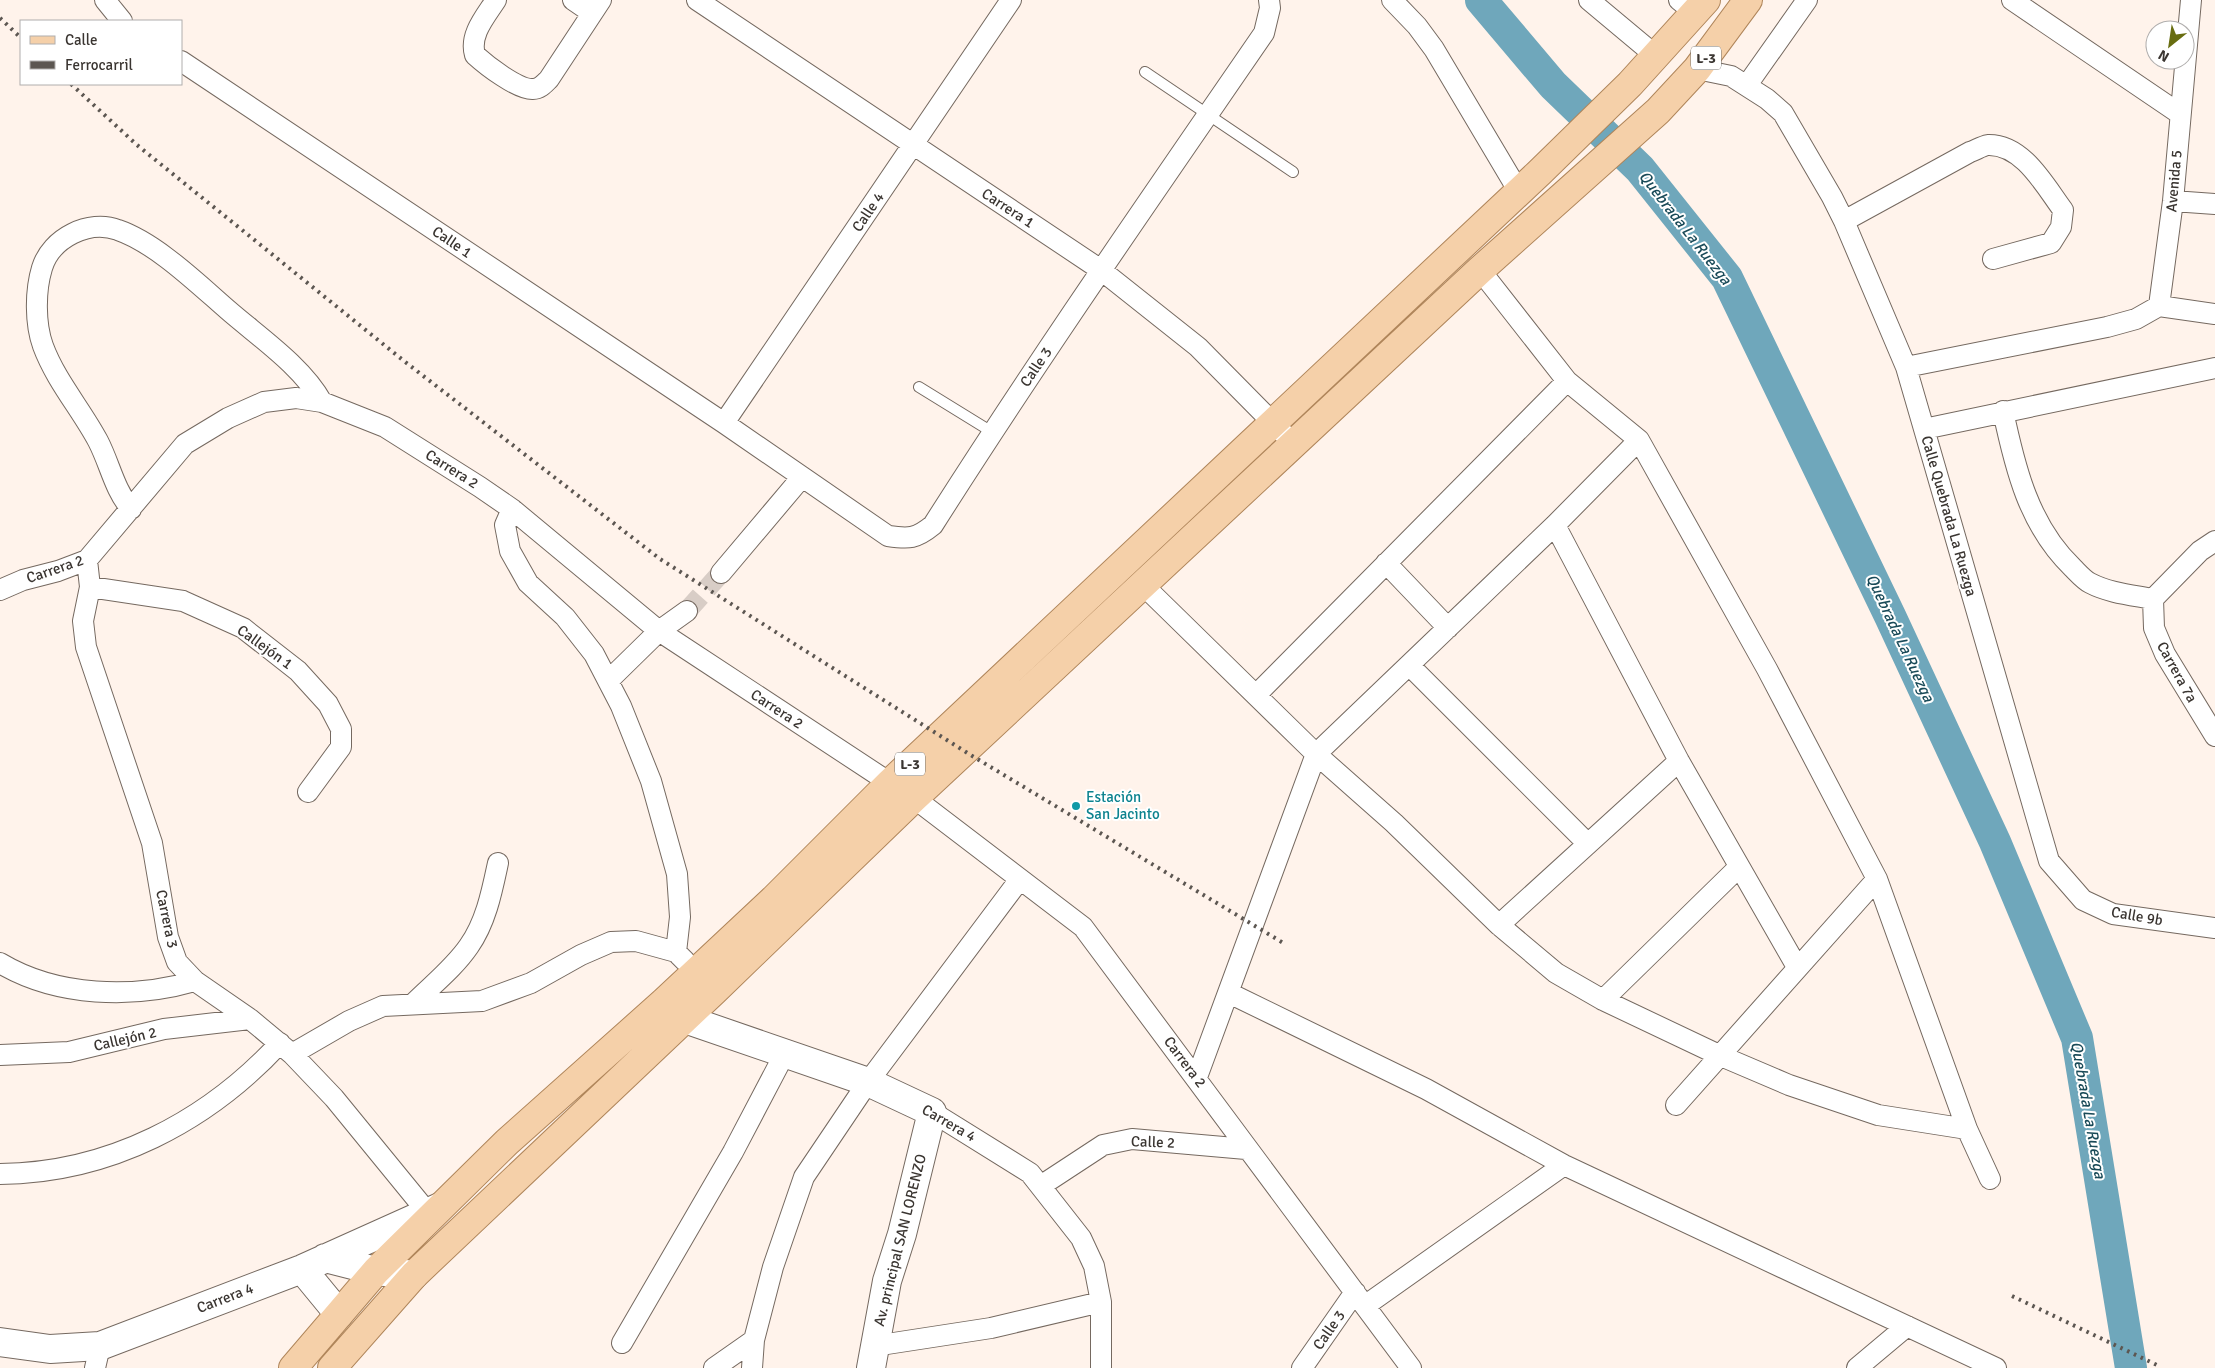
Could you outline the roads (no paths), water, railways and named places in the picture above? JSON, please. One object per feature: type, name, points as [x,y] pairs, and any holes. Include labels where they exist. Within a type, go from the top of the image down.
[{"type":"main road","name":"L-3","points":[[294,1368],[376,1271],[434,1210],[507,1142],[661,1005],[706,981],[914,798],[1142,584],[1296,444],[1480,270],[1562,199],[1658,111],[1697,69],[1748,0]]},
{"type":"main road","name":"L-3","points":[[332,1368],[414,1275],[685,1019],[706,981],[774,899],[890,783],[1540,172],[1656,56],[1693,4]]},
{"type":"street","points":[[105,0],[121,20]]},
{"type":"street","points":[[496,0],[476,33],[472,46],[475,55],[526,89],[535,89],[543,86],[596,7],[573,0]]},
{"type":"street","name":"Carrera 1","points":[[697,0],[1101,270],[1198,347],[1273,424],[1296,444]]},
{"type":"street","name":"Calle 4","points":[[724,423],[1011,0]]},
{"type":"street","name":"Calle 3","points":[[724,423],[888,536],[905,538],[920,536],[933,525],[992,432],[1264,33],[1270,8],[1269,0]]},
{"type":"street","points":[[1392,0],[1417,26],[1434,49],[1519,192]]},
{"type":"street","points":[[1589,0],[1656,56]]},
{"type":"street","points":[[1748,85],[1807,0]]},
{"type":"street","points":[[2012,0],[2180,114]]},
{"type":"street","name":"Avenida 5","points":[[2159,306],[2173,201],[2191,0]]},
{"type":"street","name":"Calle 1","points":[[182,62],[724,423]]},
{"type":"street","points":[[1697,69],[1731,76],[1748,85],[1783,113],[1832,196],[1844,221],[1906,367],[1924,428]]},
{"type":"street","points":[[1844,221],[1970,152],[1987,145],[2002,146],[2022,157],[2063,210],[2062,227],[2051,242],[1993,259]]},
{"type":"street","points":[[2173,201],[2215,204]]},
{"type":"street","points":[[131,509],[121,497],[108,459],[63,386],[43,346],[37,312],[42,268],[48,254],[59,243],[76,232],[94,227],[116,229],[144,244],[183,271],[305,377],[322,402]]},
{"type":"street","points":[[1480,270],[1567,381],[1639,440],[1767,669],[1877,879],[1967,1129],[1990,1179]]},
{"type":"street","points":[[1906,367],[2107,327],[2136,319],[2159,306],[2215,314]]},
{"type":"street","name":"Calle Quebrada La Ruezga","points":[[2049,861],[1924,428],[2215,368]]},
{"type":"street","points":[[1256,694],[1567,381]]},
{"type":"street","name":"Carrera 2","points":[[0,590],[23,580],[58,571],[87,560],[185,444],[228,418],[264,402],[296,398],[322,402],[385,427],[512,509],[659,631],[890,783]]},
{"type":"street","points":[[2003,411],[2011,450],[2030,510],[2062,558],[2089,583],[2114,592],[2153,599],[2200,551],[2215,542]]},
{"type":"street","points":[[1197,1077],[1316,754],[1410,666],[1639,440]]},
{"type":"street","points":[[721,573],[802,477]]},
{"type":"street","points":[[512,509],[505,525],[510,551],[528,582],[564,617],[594,654],[609,680],[651,781],[672,852],[680,895],[680,917],[676,952]]},
{"type":"street","points":[[1555,525],[1679,761],[1797,967]]},
{"type":"street","name":"Carrera 3","points":[[87,560],[90,587],[83,621],[86,647],[152,843],[168,936],[177,962],[195,981],[250,1019],[286,1048],[334,1098],[434,1210]]},
{"type":"street","points":[[1386,563],[1448,628]]},
{"type":"street","points":[[1142,584],[1316,754],[1394,823],[1499,925],[1556,973],[1602,1000],[1720,1056],[1789,1084],[1878,1115],[1967,1129]]},
{"type":"street","name":"Callejón 1","points":[[90,587],[183,601],[243,628],[298,671],[328,704],[341,729],[341,747],[308,792]]},
{"type":"street","name":"Carrera 7a","points":[[2153,599],[2154,628],[2165,654],[2215,736]]},
{"type":"street","points":[[609,680],[659,631],[687,611]]},
{"type":"street","points":[[1410,666],[1588,844]]},
{"type":"street","points":[[1499,925],[1679,761]]},
{"type":"street","name":"Carrera 2","points":[[914,798],[1084,928],[1197,1077],[1246,1149],[1361,1298],[1411,1368]]},
{"type":"street","name":"Calle 9b","points":[[2049,861],[2083,900],[2113,914],[2215,928]]},
{"type":"street","points":[[413,1004],[454,965],[470,945],[482,923],[498,863]]},
{"type":"street","points":[[1602,1000],[1739,867]]},
{"type":"street","points":[[752,1368],[754,1340],[773,1267],[804,1177],[868,1082],[1020,879]]},
{"type":"street","points":[[1676,1105],[1877,879]]},
{"type":"street","points":[[0,1174],[31,1174],[86,1164],[131,1150],[168,1130],[229,1091],[286,1048],[384,1006],[482,1001],[531,982],[580,955],[611,942],[636,941],[676,952],[706,981]]},
{"type":"street","points":[[0,963],[39,981],[103,992],[166,988],[195,981]]},
{"type":"street","points":[[1229,993],[1426,1089],[1564,1165],[1907,1326],[1968,1362],[1996,1368]]},
{"type":"street","name":"Carrera 4","points":[[661,1005],[685,1019],[868,1082],[932,1112],[1030,1173],[1042,1185],[1081,1238],[1094,1266],[1101,1302],[1101,1368]]},
{"type":"street","name":"Callejón 2","points":[[0,1055],[69,1052],[164,1029],[250,1019]]},
{"type":"street","points":[[622,1343],[733,1152],[784,1053]]},
{"type":"street","name":"Av. principal SAN LORENZO","points":[[872,1357],[887,1281],[902,1234],[932,1112]]},
{"type":"street","name":"Calle 2","points":[[1042,1185],[1103,1145],[1132,1139],[1246,1149]]},
{"type":"street","name":"Calle 3","points":[[1302,1368],[1361,1298],[1564,1165]]},
{"type":"street","name":"Carrera 4","points":[[0,1342],[98,1357],[434,1210]]},
{"type":"street","points":[[313,1264],[414,1275]]},
{"type":"street","points":[[313,1264],[339,1314]]},
{"type":"street","points":[[872,1357],[1101,1302]]},
{"type":"street","points":[[1857,1368],[1907,1326]]},
{"type":"street","points":[[714,1368],[754,1340]]},
{"type":"lane","points":[[1145,72],[1293,172]]},
{"type":"lane","points":[[919,387],[992,432]]},
{"type":"waterway","name":"Quebrada La Ruezga","points":[[1481,0],[1553,85],[1640,169],[1727,278],[1890,616],[1995,842],[2077,1038],[2131,1368]]},
{"type":"tunnel","points":[[687,611],[721,573]]},
{"type":"railway","points":[[0,18],[20,37]]},
{"type":"railway","points":[[72,85],[137,145],[404,361],[660,559],[969,754],[1285,944]]},
{"type":"railway","points":[[2012,1296],[2159,1366]]},
{"type":"place","name":"Estación San Jacinto","points":[[1076,806]]}]
